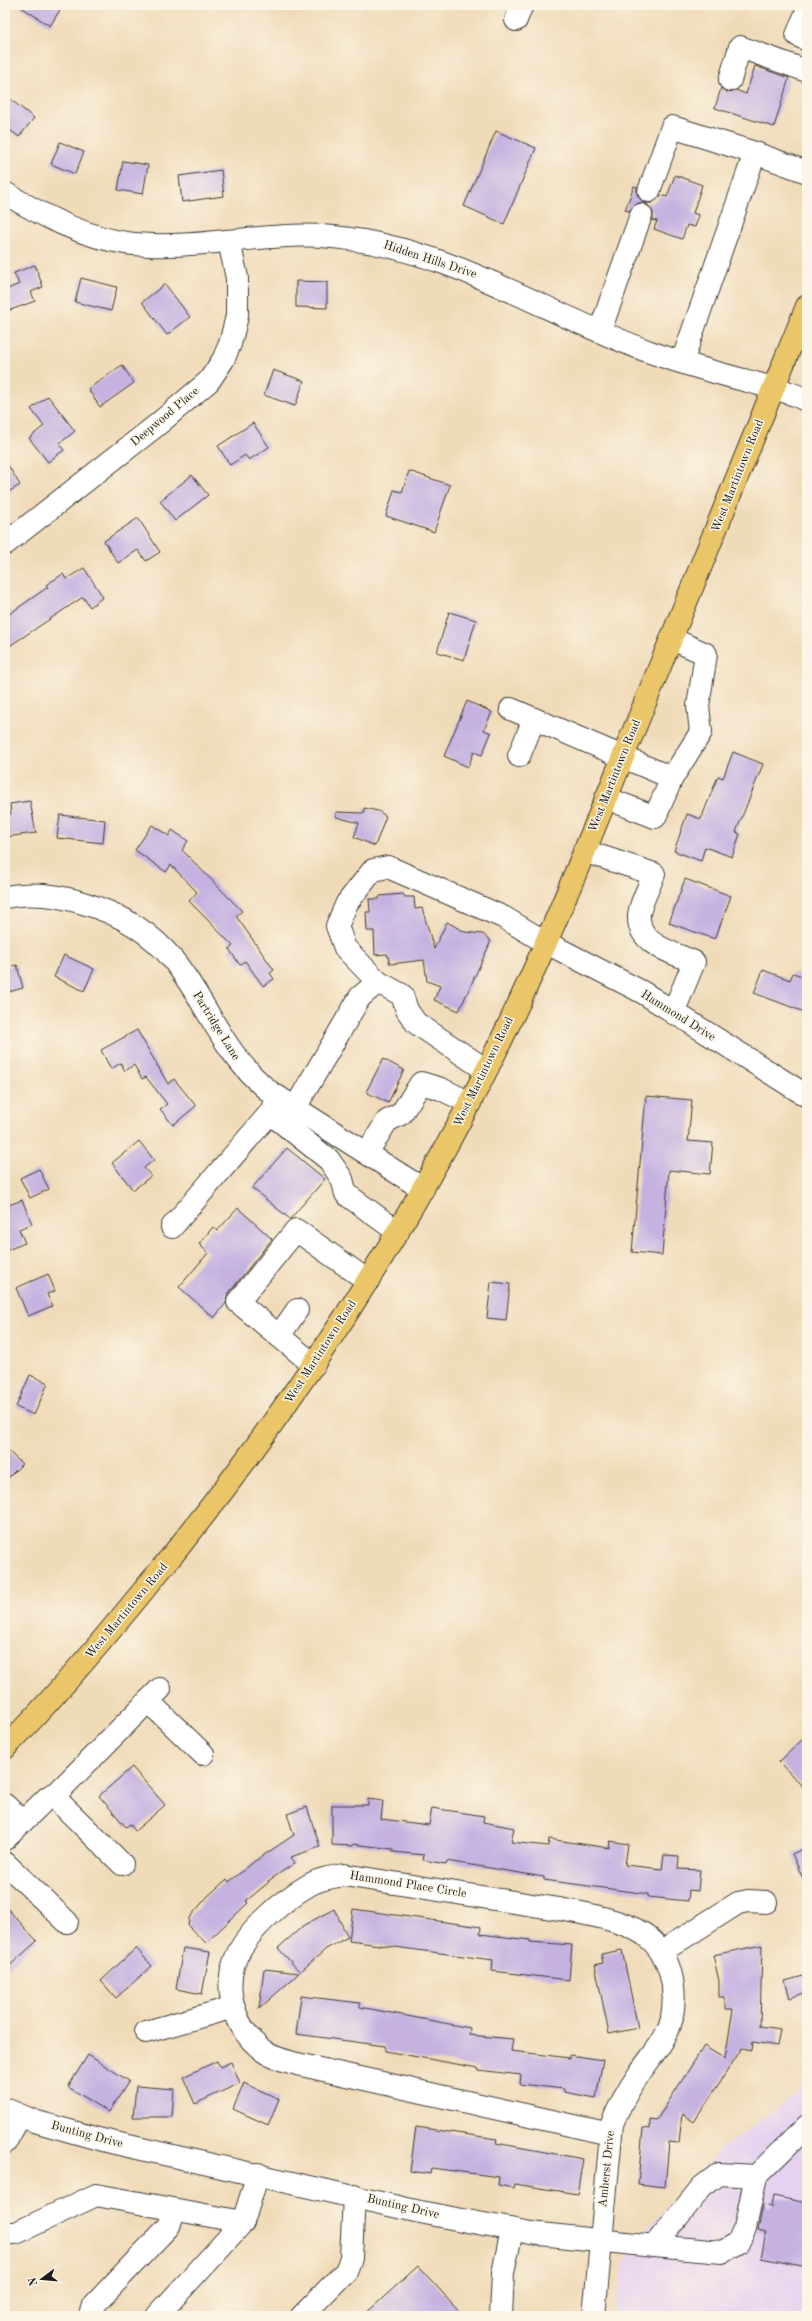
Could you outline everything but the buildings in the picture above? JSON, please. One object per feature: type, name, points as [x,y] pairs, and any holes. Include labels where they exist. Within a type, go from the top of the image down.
[{"type":"main road","name":"West Martintown Road","points":[[5,1748],[94,1651],[167,1563],[260,1443],[314,1365],[368,1281],[423,1189],[470,1103],[545,942],[624,757],[807,306]]},
{"type":"street","points":[[807,13],[797,35],[807,40]]},
{"type":"street","points":[[730,80],[740,47],[807,71]]},
{"type":"street","points":[[649,191],[672,127],[755,153],[807,172]]},
{"type":"street","points":[[682,362],[755,153]]},
{"type":"street","name":"Hidden Hills Drive","points":[[5,193],[48,216],[102,238],[147,245],[229,241],[261,236],[332,236],[375,242],[404,249],[471,272],[600,331],[682,362],[774,389],[807,401]]},
{"type":"street","points":[[600,331],[641,215]]},
{"type":"street","name":"Deepwood Place","points":[[5,544],[133,444],[209,380],[223,360],[230,344],[237,316],[239,297],[237,278],[229,241]]},
{"type":"street","points":[[606,798],[655,817],[672,778],[701,732],[698,706],[706,654],[672,638]]},
{"type":"street","points":[[511,708],[672,778]]},
{"type":"street","points":[[519,756],[534,719]]},
{"type":"street","points":[[584,851],[654,874],[638,918],[641,929],[651,943],[694,962],[673,1013]]},
{"type":"street","name":"Hammond Drive","points":[[486,1070],[416,1023],[407,1010],[402,995],[378,982],[345,948],[337,926],[347,903],[373,870],[388,867],[504,918],[545,942],[642,992],[673,1013],[807,1096]]},
{"type":"street","name":"Partridge Lane","points":[[5,897],[30,895],[74,900],[116,914],[144,932],[159,945],[177,966],[231,1053],[281,1106],[367,1153],[423,1189]]},
{"type":"street","points":[[172,1227],[281,1106],[360,997],[378,982]]},
{"type":"street","points":[[367,1153],[387,1121],[401,1114],[421,1083],[442,1089],[470,1103]]},
{"type":"street","points":[[281,1106],[329,1160],[342,1179],[346,1194],[398,1232]]},
{"type":"street","points":[[314,1365],[238,1302],[296,1230],[368,1281]]},
{"type":"street","points":[[279,1336],[297,1310]]},
{"type":"street","points":[[5,1839],[22,1821],[52,1795],[57,1793],[154,1695],[203,1754]]},
{"type":"street","points":[[52,1795],[122,1864]]},
{"type":"street","points":[[5,1805],[22,1821]]},
{"type":"street","points":[[5,1863],[67,1922]]},
{"type":"street","name":"Hammond Place Circle","points":[[610,2134],[280,2059],[269,2054],[248,2037],[241,2026],[234,2008],[230,1989],[231,1976],[240,1951],[247,1940],[276,1909],[309,1884],[328,1877],[344,1875],[561,1910],[622,1923],[646,1936],[661,1952],[670,1970],[674,1989]]},
{"type":"street","points":[[661,1952],[738,1903],[748,1901],[766,1902]]},
{"type":"street","name":"Amherst Drive","points":[[594,2316],[610,2134],[621,2104],[666,2033],[671,2019],[674,1989]]},
{"type":"street","points":[[146,2032],[234,2008]]},
{"type":"street","points":[[5,2143],[13,2112]]},
{"type":"street","name":"Bunting Drive","points":[[13,2112],[102,2140],[426,2213],[512,2230],[600,2242],[722,2252],[738,2243],[745,2228],[756,2176]]},
{"type":"street","points":[[654,2246],[702,2187],[719,2174],[756,2176],[807,2126]]},
{"type":"street","points":[[157,2316],[243,2222],[258,2174]]},
{"type":"street","points":[[5,2233],[16,2233],[96,2195],[243,2222]]},
{"type":"street","points":[[302,2316],[346,2271],[351,2258],[354,2196]]},
{"type":"street","points":[[94,2316],[92,2312],[94,2305],[169,2226],[175,2210]]},
{"type":"street","points":[[501,2316],[503,2273],[512,2230]]},
{"type":"shaded area","points":[[807,2085],[807,2316],[613,2316],[625,2261],[647,2229],[718,2151]]}]
